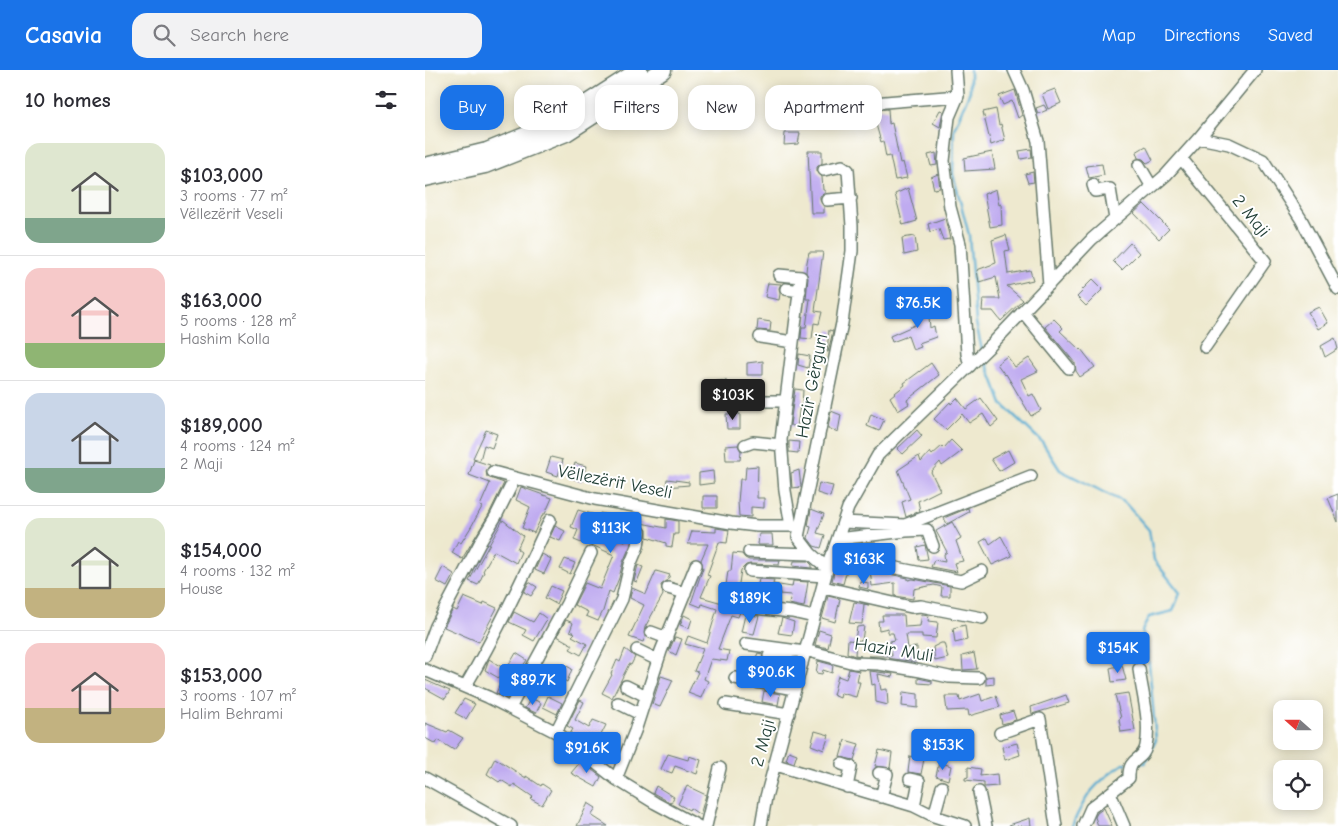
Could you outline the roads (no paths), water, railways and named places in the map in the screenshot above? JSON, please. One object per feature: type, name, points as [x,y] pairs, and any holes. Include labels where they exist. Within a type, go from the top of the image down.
[{"type":"highway","points":[[425,166],[487,151],[555,123],[639,70]]},
{"type":"highway","points":[[425,178],[485,165],[566,133],[663,70]]},
{"type":"street","points":[[956,70],[958,96],[949,117],[944,161],[950,207],[960,244],[967,354],[973,363]]},
{"type":"street","points":[[1014,70],[1023,90],[1038,141],[1049,285]]},
{"type":"street","name":"2 Maji","points":[[761,826],[766,797],[776,766],[831,555],[848,508],[878,455],[991,345],[1092,239],[1166,175],[1255,70]]},
{"type":"street","points":[[882,102],[958,96]]},
{"type":"street","points":[[1199,138],[1229,144],[1263,160],[1301,219],[1338,289]]},
{"type":"street","name":"2 Maji","points":[[1181,158],[1265,261],[1205,347]]},
{"type":"street","points":[[1139,165],[1152,187]]},
{"type":"street","name":"Hazir Gërguri","points":[[798,537],[842,323],[852,251],[851,198],[848,170],[842,166],[824,170]]},
{"type":"street","points":[[1093,185],[1095,191],[1110,189],[1115,219]]},
{"type":"street","points":[[827,200],[851,198]]},
{"type":"street","points":[[779,275],[801,276],[781,446],[785,491],[791,526],[825,577]]},
{"type":"street","points":[[785,289],[799,291]]},
{"type":"street","points":[[1023,312],[1069,368]]},
{"type":"street","points":[[760,337],[793,342]]},
{"type":"street","points":[[741,400],[785,401]]},
{"type":"street","points":[[745,445],[753,442],[781,446]]},
{"type":"street","name":"Vëllezërit Veseli","points":[[493,472],[595,499],[731,523],[757,526],[791,526]]},
{"type":"street","points":[[843,522],[905,525],[1031,476]]},
{"type":"street","points":[[425,656],[428,636],[496,516],[515,478]]},
{"type":"street","points":[[465,687],[529,567],[550,520]]},
{"type":"street","points":[[838,539],[927,530],[933,546]]},
{"type":"street","points":[[556,732],[621,599],[630,565],[638,546],[640,532]]},
{"type":"street","points":[[749,552],[811,554]]},
{"type":"street","points":[[510,708],[567,603],[591,553]]},
{"type":"street","points":[[832,555],[961,581],[982,572]]},
{"type":"street","points":[[616,778],[658,660],[696,565]]},
{"type":"street","points":[[750,572],[825,577],[911,607],[921,606],[982,618]]},
{"type":"street","points":[[669,588],[685,593]]},
{"type":"street","points":[[745,607],[793,612],[814,617]]},
{"type":"street","points":[[651,632],[667,638]]},
{"type":"street","points":[[746,644],[804,655]]},
{"type":"street","points":[[637,650],[658,660]]},
{"type":"street","points":[[769,656],[804,655]]},
{"type":"street","name":"Hazir Muli","points":[[804,655],[921,671],[949,677],[979,678]]},
{"type":"street","points":[[1083,826],[1091,808],[1129,778],[1129,769],[1133,762],[1143,755],[1146,748],[1148,729],[1139,669]]},
{"type":"street","points":[[425,670],[510,708],[556,732],[616,778],[655,803],[698,826]]},
{"type":"street","points":[[735,678],[795,688]]},
{"type":"street","points":[[626,686],[646,696]]},
{"type":"street","points":[[618,703],[640,714]]},
{"type":"street","points":[[725,704],[789,714]]},
{"type":"street","points":[[1001,733],[1040,720],[1056,826]]},
{"type":"street","points":[[842,764],[851,767],[847,787]]},
{"type":"street","points":[[776,766],[914,806],[934,816],[965,826]]},
{"type":"street","points":[[706,826],[720,768]]},
{"type":"street","points":[[879,773],[887,774],[881,797]]},
{"type":"street","points":[[425,778],[511,826]]},
{"type":"street","points":[[910,780],[919,781],[914,806]]},
{"type":"street","points":[[934,816],[942,787]]},
{"type":"street","points":[[979,792],[986,826]]},
{"type":"street","points":[[1110,793],[1124,826]]},
{"type":"waterway","points":[[970,70],[970,91],[954,129],[953,174],[969,235],[976,323],[982,350]]},
{"type":"waterway","points":[[984,357],[1002,404],[1042,442],[1060,470],[1125,503],[1149,530],[1154,560],[1180,593],[1173,611],[1149,617],[1142,631],[1148,653],[1156,740],[1145,763],[1140,763]]},
{"type":"waterway","points":[[1072,826],[1092,790],[1113,771],[1123,764],[1127,764]]}]
